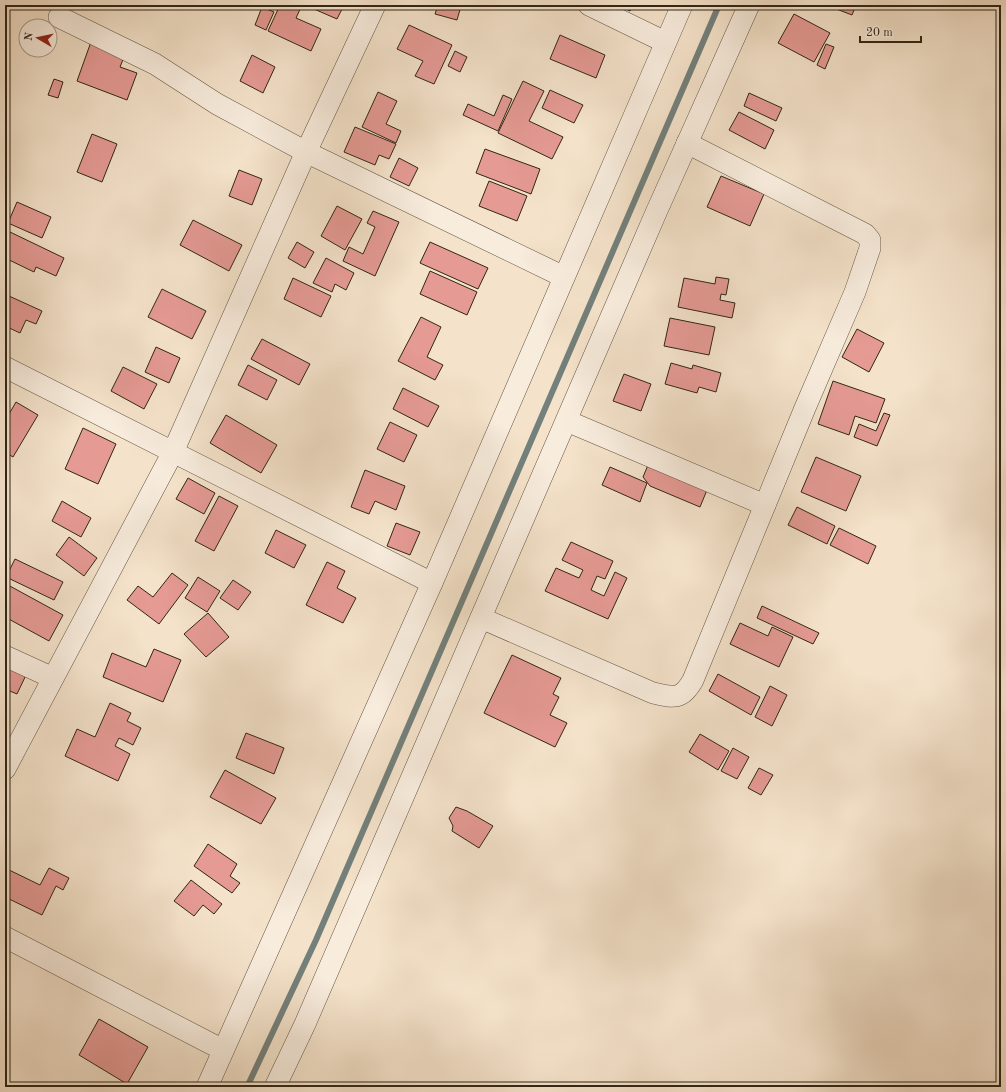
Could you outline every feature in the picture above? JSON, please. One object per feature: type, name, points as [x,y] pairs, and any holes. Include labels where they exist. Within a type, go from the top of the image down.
[{"type":"street","points":[[5,769],[173,452],[306,152],[375,5]]},
{"type":"street","points":[[589,5],[666,42]]},
{"type":"street","points":[[207,1087],[432,583],[682,5]]},
{"type":"street","points":[[275,1087],[305,1024],[687,144],[749,5]]},
{"type":"street","points":[[59,17],[155,64],[217,104],[306,152],[564,277]]},
{"type":"street","points":[[481,618],[653,693],[667,697],[678,696],[687,690],[693,680],[855,292],[870,248],[870,240],[866,234],[687,144]]},
{"type":"street","points":[[5,367],[432,583]]},
{"type":"street","points":[[567,421],[765,505]]},
{"type":"street","points":[[5,656],[53,678]]},
{"type":"street","points":[[5,937],[223,1050]]},
{"type":"building","points":[[280,5],[302,5],[296,18],[321,29],[311,51],[268,31]]},
{"type":"building","points":[[315,5],[344,5],[337,19],[314,9]]},
{"type":"building","points":[[438,5],[461,6],[457,20],[435,14]]},
{"type":"building","points":[[619,5],[633,5],[630,11]]},
{"type":"building","points":[[826,5],[856,5],[852,15]]},
{"type":"building","points":[[262,7],[274,12],[266,30],[255,25]]},
{"type":"building","points":[[794,14],[830,33],[814,62],[778,43]]},
{"type":"building","points":[[409,25],[452,45],[434,84],[415,76],[423,61],[397,49]]},
{"type":"building","points":[[560,35],[605,55],[596,78],[550,59]]},
{"type":"building","points":[[92,39],[126,52],[120,67],[137,73],[127,100],[77,81]]},
{"type":"building","points":[[826,44],[834,47],[825,69],[817,65]]},
{"type":"building","points":[[455,51],[467,57],[460,72],[448,66]]},
{"type":"building","points":[[252,55],[275,67],[263,93],[240,81]]},
{"type":"building","points":[[54,79],[63,82],[58,98],[48,95]]},
{"type":"building","points":[[523,81],[544,91],[529,121],[563,137],[552,159],[498,133]]},
{"type":"building","points":[[550,90],[583,105],[574,123],[542,108]]},
{"type":"building","points":[[378,92],[397,101],[386,124],[401,131],[396,143],[362,127]]},
{"type":"building","points":[[749,93],[782,108],[776,121],[744,106]]},
{"type":"building","points":[[503,95],[512,99],[498,131],[463,115],[468,104],[494,116]]},
{"type":"building","points":[[739,112],[774,130],[765,149],[729,130]]},
{"type":"building","points":[[355,127],[396,144],[389,159],[379,155],[375,165],[344,152]]},
{"type":"building","points":[[92,134],[117,144],[102,182],[77,172]]},
{"type":"building","points":[[485,149],[540,169],[531,194],[476,173]]},
{"type":"building","points":[[399,158],[418,168],[409,186],[390,177]]},
{"type":"building","points":[[239,170],[262,179],[252,205],[229,196]]},
{"type":"building","points":[[721,176],[764,194],[750,226],[707,207]]},
{"type":"building","points":[[489,181],[527,196],[517,221],[479,206]]},
{"type":"building","points":[[17,202],[51,217],[42,238],[8,223]]},
{"type":"building","points":[[337,206],[362,219],[345,250],[321,236]]},
{"type":"building","points":[[373,211],[399,222],[375,276],[343,261],[349,247],[363,254],[375,227],[367,223]]},
{"type":"building","points":[[193,220],[242,245],[229,271],[180,245]]},
{"type":"building","points":[[10,232],[64,258],[56,276],[36,267],[34,272],[5,258],[5,243]]},
{"type":"building","points":[[297,242],[314,252],[305,268],[288,258]]},
{"type":"building","points":[[430,242],[488,268],[478,289],[420,263]]},
{"type":"building","points":[[326,258],[354,273],[346,290],[335,284],[332,292],[313,283]]},
{"type":"building","points":[[430,271],[477,292],[467,315],[420,294]]},
{"type":"building","points":[[716,277],[729,279],[726,295],[721,294],[720,300],[735,303],[732,318],[678,307],[684,278],[715,284]]},
{"type":"building","points":[[293,278],[331,296],[321,317],[284,299]]},
{"type":"building","points":[[162,289],[206,311],[192,339],[148,317]]},
{"type":"building","points":[[9,296],[42,311],[36,324],[26,320],[20,333],[5,326],[5,305]]},
{"type":"building","points":[[421,317],[441,327],[427,357],[443,365],[435,380],[398,361]]},
{"type":"building","points":[[670,318],[715,327],[709,355],[664,346]]},
{"type":"building","points":[[857,329],[884,343],[869,372],[842,357]]},
{"type":"building","points":[[262,339],[310,364],[299,385],[251,359]]},
{"type":"building","points":[[156,347],[180,358],[169,383],[145,372]]},
{"type":"building","points":[[671,363],[692,369],[693,365],[721,373],[716,392],[699,387],[697,393],[665,384]]},
{"type":"building","points":[[248,365],[277,380],[267,400],[238,385]]},
{"type":"building","points":[[123,367],[157,384],[144,409],[111,391]]},
{"type":"building","points":[[624,374],[651,384],[641,411],[613,401]]},
{"type":"building","points":[[833,381],[885,399],[876,423],[855,416],[849,435],[818,424]]},
{"type":"building","points":[[403,388],[439,406],[428,427],[393,409]]},
{"type":"building","points":[[16,402],[38,415],[13,457],[5,452],[5,421]]},
{"type":"building","points":[[884,413],[890,415],[877,446],[854,437],[859,424],[876,431]]},
{"type":"building","points":[[226,415],[277,445],[261,473],[210,443]]},
{"type":"building","points":[[390,422],[417,435],[404,462],[377,449]]},
{"type":"building","points":[[83,428],[116,444],[98,484],[65,469]]},
{"type":"building","points":[[816,457],[861,476],[846,511],[801,492]]},
{"type":"building","points":[[648,465],[707,490],[700,507],[650,486],[643,477]]},
{"type":"building","points":[[610,467],[647,483],[640,502],[602,485]]},
{"type":"building","points":[[365,470],[405,486],[396,510],[375,501],[369,514],[351,507]]},
{"type":"building","points":[[188,478],[215,493],[204,514],[176,499]]},
{"type":"building","points":[[219,496],[238,506],[214,551],[195,541]]},
{"type":"building","points":[[62,501],[91,518],[81,537],[52,521]]},
{"type":"building","points":[[797,507],[835,526],[827,544],[788,525]]},
{"type":"building","points":[[396,523],[420,532],[410,555],[387,546]]},
{"type":"building","points":[[839,528],[876,546],[868,564],[830,545]]},
{"type":"building","points":[[276,530],[306,545],[294,568],[265,553]]},
{"type":"building","points":[[69,537],[97,558],[84,576],[56,555]]},
{"type":"building","points":[[571,542],[613,561],[605,579],[597,576],[591,590],[604,596],[615,572],[627,578],[608,619],[545,591],[556,568],[579,578],[583,570],[562,560]]},
{"type":"building","points":[[15,559],[63,582],[54,600],[6,577]]},
{"type":"building","points":[[327,562],[345,571],[337,588],[356,598],[343,623],[306,605]]},
{"type":"building","points":[[172,573],[188,585],[159,624],[127,600],[138,586],[153,597]]},
{"type":"building","points":[[198,577],[220,591],[207,612],[185,598]]},
{"type":"building","points":[[233,580],[251,592],[238,610],[220,598]]},
{"type":"building","points":[[8,585],[63,615],[49,641],[5,617],[5,590]]},
{"type":"building","points":[[762,606],[819,633],[813,644],[757,618]]},
{"type":"building","points":[[208,613],[229,637],[206,657],[184,634]]},
{"type":"building","points":[[740,623],[768,636],[772,627],[793,637],[779,667],[730,644]]},
{"type":"building","points":[[154,649],[181,660],[163,702],[103,677],[112,653],[146,667]]},
{"type":"building","points":[[512,655],[561,678],[553,694],[559,697],[550,715],[567,723],[555,747],[484,713]]},
{"type":"building","points":[[5,662],[27,673],[17,694],[5,689]]},
{"type":"building","points":[[718,674],[760,697],[751,715],[709,691]]},
{"type":"building","points":[[770,686],[787,695],[772,726],[755,717]]},
{"type":"building","points":[[110,703],[131,713],[127,721],[141,728],[133,745],[119,738],[115,746],[130,754],[118,781],[65,756],[77,729],[95,737]]},
{"type":"building","points":[[246,733],[284,748],[274,774],[236,758]]},
{"type":"building","points":[[700,734],[729,751],[718,770],[689,752]]},
{"type":"building","points":[[733,748],[749,757],[737,779],[721,771]]},
{"type":"building","points":[[759,768],[773,775],[761,795],[748,788]]},
{"type":"building","points":[[225,770],[276,798],[261,824],[210,797]]},
{"type":"building","points":[[456,807],[467,811],[493,826],[479,848],[452,831],[453,826],[449,818]]},
{"type":"building","points":[[208,844],[237,864],[230,876],[240,883],[232,893],[194,866]]},
{"type":"building","points":[[5,868],[40,885],[49,868],[69,878],[63,890],[56,886],[42,915],[5,897]]},
{"type":"building","points":[[191,880],[222,904],[214,914],[203,905],[194,916],[174,901]]},
{"type":"building","points":[[99,1019],[148,1047],[127,1084],[79,1055]]},
{"type":"waterway","points":[[247,1087],[316,940],[719,5]]}]
